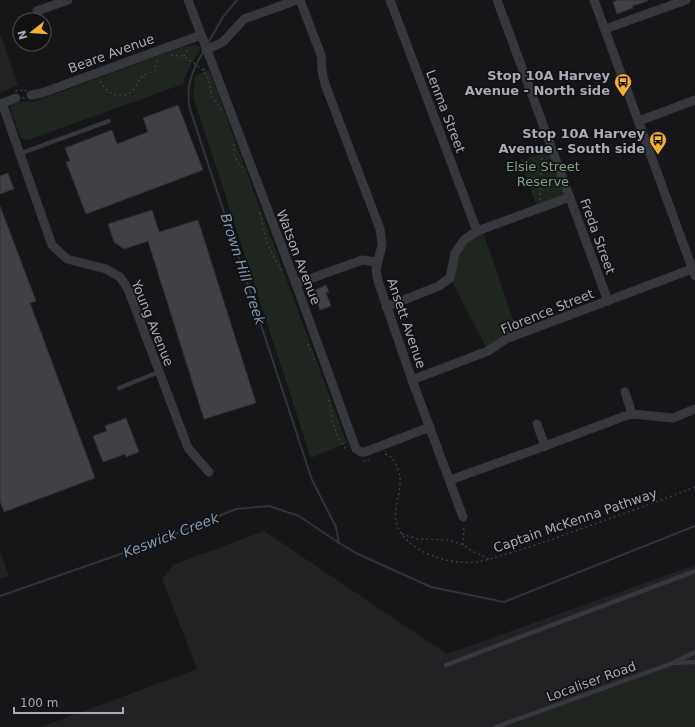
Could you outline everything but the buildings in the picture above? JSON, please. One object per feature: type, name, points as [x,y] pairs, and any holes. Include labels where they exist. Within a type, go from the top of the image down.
[{"type":"street","points":[[37,11],[68,0]]},
{"type":"street","name":"Watson Avenue","points":[[188,0],[296,284],[356,449],[361,452],[363,456]]},
{"type":"street","points":[[206,50],[223,42],[244,19],[297,0]]},
{"type":"street","name":"Ansett Avenue","points":[[300,0],[321,55],[325,84],[380,229],[382,245],[376,270],[386,307],[463,517]]},
{"type":"street","name":"Lenma Street","points":[[390,0],[477,231]]},
{"type":"street","name":"Freda Street","points":[[497,0],[608,300]]},
{"type":"street","points":[[594,0],[694,273]]},
{"type":"street","points":[[605,29],[686,0]]},
{"type":"street","name":"Beare Avenue","points":[[31,95],[42,93],[202,37]]},
{"type":"street","points":[[1,104],[16,98]]},
{"type":"street","points":[[639,121],[695,100]]},
{"type":"street","name":"Young Avenue","points":[[1,104],[52,245],[67,259],[106,269],[120,277],[128,289],[188,448],[209,472]]},
{"type":"street","points":[[386,307],[438,286],[450,278],[455,253],[464,240],[477,231],[570,197]]},
{"type":"street","points":[[296,284],[362,260],[377,262]]},
{"type":"street","name":"Florence Street","points":[[412,380],[488,350],[506,339],[608,300],[694,273]]},
{"type":"street","points":[[625,392],[632,414]]},
{"type":"street","points":[[450,480],[632,414],[673,418],[695,410]]},
{"type":"street","points":[[537,424],[545,446]]},
{"type":"street","points":[[363,456],[430,427]]},
{"type":"lane","points":[[19,154],[109,121]]},
{"type":"lane","points":[[119,388],[159,372]]},
{"type":"lane","points":[[446,665],[695,571]]},
{"type":"lane","points":[[672,663],[695,652]]},
{"type":"lane","name":"Localiser Road","points":[[496,727],[672,663],[695,662]]},
{"type":"path","points":[[184,56],[203,70],[209,80],[212,97],[223,113]]},
{"type":"path","points":[[99,79],[107,92],[114,95],[129,93],[138,85],[140,80],[155,70],[157,58]]},
{"type":"path","points":[[203,70],[212,66]]},
{"type":"path","points":[[234,143],[233,152],[235,160],[246,171]]},
{"type":"path","points":[[540,200],[542,154],[545,151]]},
{"type":"path","points":[[260,214],[267,243],[284,276]]},
{"type":"path","points":[[307,340],[315,361]]},
{"type":"path","points":[[329,399],[332,418],[338,438],[350,453]]},
{"type":"path","name":"Captain McKenna Pathway","points":[[382,454],[389,455],[394,460],[400,474],[399,499],[396,510],[398,528],[402,534],[418,549],[435,557],[463,562],[475,562],[489,559],[534,546],[695,487]]},
{"type":"path","points":[[363,456],[365,462]]},
{"type":"path","points":[[363,456],[365,462]]},
{"type":"path","points":[[365,462],[375,457]]},
{"type":"path","points":[[463,517],[463,545]]},
{"type":"path","points":[[402,534],[418,539],[448,540],[463,545],[489,559]]},
{"type":"shaded area","points":[[0,33],[18,85],[0,93]]},
{"type":"shaded area","points":[[264,531],[447,654],[695,565],[695,727],[41,727],[197,669],[162,579],[173,565]]},
{"type":"shaded area","points":[[0,551],[9,576],[0,579]]},
{"type":"green space","points":[[196,45],[201,47],[186,74],[183,84],[28,140],[21,138],[10,109],[11,105],[19,102],[34,102],[183,47]]},
{"type":"green space","points":[[209,70],[347,443],[311,458],[193,96],[195,76]]},
{"type":"green space","name":"Elsie Street Reserve","points":[[552,150],[570,197],[538,209],[520,161]]},
{"type":"green space","points":[[482,229],[518,335],[488,351],[450,278],[455,253]]},
{"type":"green space","points":[[695,669],[695,727],[513,727],[626,686],[658,676]]},
{"type":"waterway","name":"Brown Hill Creek","points":[[208,43],[223,17],[237,0]]},
{"type":"waterway","name":"Brown Hill Creek","points":[[203,52],[190,79],[188,93],[190,109],[312,480],[336,527],[339,543]]},
{"type":"waterway","name":"Keswick Creek","points":[[0,596],[158,541],[236,509],[269,506],[299,516],[358,554],[431,587],[504,602],[695,526]]},
{"type":"place","name":"Stop 10A Harvey Avenue - North side","points":[[623,97]]},
{"type":"place","name":"Stop 10A Harvey Avenue - South side","points":[[658,155]]}]
